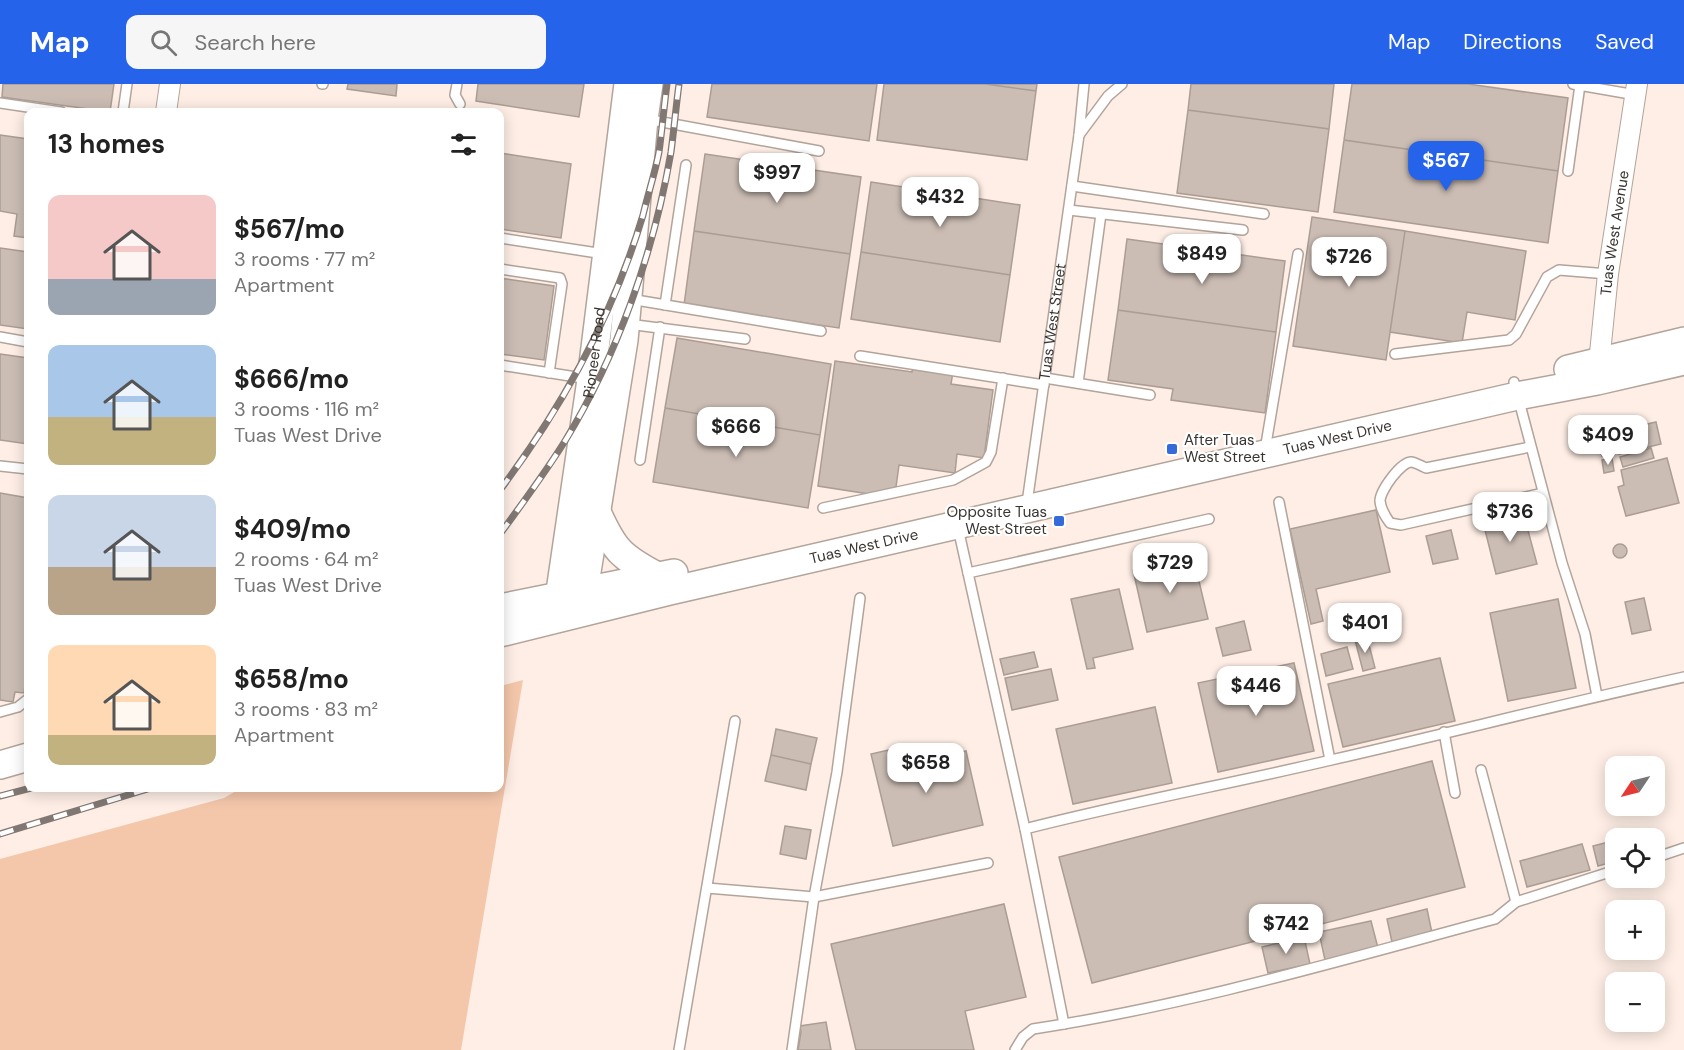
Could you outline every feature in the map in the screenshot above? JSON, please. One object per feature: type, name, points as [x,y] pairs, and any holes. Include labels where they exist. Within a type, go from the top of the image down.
[{"type":"main road","name":"Pioneer Road","points":[[569,605],[591,380],[628,84]]},
{"type":"main road","name":"Pioneer Road","points":[[569,605],[597,512],[627,311],[649,84]]},
{"type":"main road","name":"Tuas West Drive","points":[[1598,372],[1684,342]]},
{"type":"main road","name":"Tuas West Drive","points":[[504,608],[569,605],[957,519],[1515,389],[1598,372],[1684,361]]},
{"type":"main road","points":[[597,512],[609,539],[621,554],[657,576]]},
{"type":"main road","name":"Tuas West Drive","points":[[504,631],[569,605],[657,576],[957,519]]},
{"type":"main road","points":[[0,746],[24,739]]},
{"type":"main road","points":[[0,765],[24,758]]},
{"type":"street","points":[[167,108],[170,84]]},
{"type":"street","name":"Tuas West Avenue","points":[[1598,372],[1608,274],[1637,89]]},
{"type":"lane","points":[[124,108],[127,84]]},
{"type":"lane","points":[[457,84],[455,95],[459,104]]},
{"type":"lane","name":"Tuas West Street","points":[[1027,503],[1069,210],[1084,84]]},
{"type":"lane","name":"Tuas West Street","points":[[1079,135],[1108,96],[1122,84]]},
{"type":"lane","points":[[1568,171],[1576,85],[1637,89]]},
{"type":"lane","points":[[0,103],[34,108]]},
{"type":"lane","points":[[644,119],[819,151]]},
{"type":"lane","points":[[665,304],[686,165]]},
{"type":"lane","points":[[1072,186],[1264,214]]},
{"type":"lane","points":[[1069,210],[1243,230]]},
{"type":"lane","points":[[1078,383],[1101,214]]},
{"type":"lane","points":[[504,239],[606,255]]},
{"type":"lane","points":[[1265,448],[1298,254]]},
{"type":"lane","points":[[504,270],[560,278],[562,284],[549,373]]},
{"type":"lane","points":[[1395,354],[1503,342],[1516,334],[1547,278],[1554,273],[1559,270],[1608,274]]},
{"type":"lane","points":[[627,311],[665,304],[821,331]]},
{"type":"lane","points":[[627,311],[660,327],[745,339]]},
{"type":"lane","points":[[640,460],[660,327]]},
{"type":"lane","points":[[0,338],[24,341]]},
{"type":"lane","points":[[860,356],[1003,378],[1078,383],[1150,394]]},
{"type":"lane","points":[[504,366],[591,380]]},
{"type":"lane","points":[[823,508],[953,480],[986,462],[991,452],[1003,378]]},
{"type":"lane","points":[[1515,389],[1562,563],[1585,634],[1597,696]]},
{"type":"lane","points":[[1530,447],[1426,468],[1412,462],[1403,465],[1381,494],[1380,502],[1384,515],[1390,523],[1401,525],[1543,493]]},
{"type":"lane","points":[[0,466],[24,469]]},
{"type":"lane","points":[[1278,502],[1330,760]]},
{"type":"lane","points":[[957,519],[1025,829],[1064,1024]]},
{"type":"lane","points":[[968,573],[1209,519]]},
{"type":"lane","points":[[792,1050],[814,897],[837,772],[860,598]]},
{"type":"lane","points":[[1025,829],[1089,812],[1330,760],[1684,677]]},
{"type":"lane","points":[[0,712],[18,707],[24,702]]},
{"type":"lane","points":[[679,1050],[735,721]]},
{"type":"lane","points":[[1444,732],[1455,793]]},
{"type":"lane","points":[[1481,770],[1516,902]]},
{"type":"lane","points":[[1665,854],[1684,848]]},
{"type":"lane","points":[[707,888],[814,897],[988,862]]},
{"type":"lane","points":[[1015,1050],[1023,1037],[1033,1029],[1106,1017],[1337,963],[1495,919],[1516,902],[1605,874]]},
{"type":"shaded area","points":[[523,680],[461,1050],[0,1050],[0,859],[224,798],[234,792],[504,792],[504,685]]},
{"type":"building","points":[[3,84],[114,84],[111,108],[81,108],[2,97]]},
{"type":"building","points":[[348,84],[397,84],[396,96],[347,89]]},
{"type":"building","points":[[478,84],[584,84],[579,117],[476,101]]},
{"type":"building","points":[[712,84],[877,84],[869,141],[707,117]]},
{"type":"building","points":[[884,84],[985,84],[1036,91],[1027,160],[877,140]]},
{"type":"building","points":[[985,84],[1037,84],[1036,91]]},
{"type":"building","points":[[1191,84],[1334,84],[1329,129],[1188,110]]},
{"type":"building","points":[[1352,84],[1468,84],[1568,98],[1558,171],[1344,140]]},
{"type":"building","points":[[1188,110],[1329,129],[1318,212],[1177,193]]},
{"type":"building","points":[[0,135],[24,138],[24,237],[14,236],[17,214],[0,211]]},
{"type":"building","points":[[1344,140],[1558,171],[1548,243],[1334,212]]},
{"type":"building","points":[[504,154],[571,164],[561,238],[504,230]]},
{"type":"building","points":[[705,154],[861,177],[850,254],[694,231]]},
{"type":"building","points":[[871,182],[1020,205],[1010,275],[861,252]]},
{"type":"building","points":[[1312,217],[1405,231],[1386,360],[1293,346]]},
{"type":"building","points":[[694,231],[850,254],[839,328],[684,305]]},
{"type":"building","points":[[1405,231],[1526,251],[1515,320],[1467,312],[1462,343],[1390,332]]},
{"type":"building","points":[[1127,239],[1285,261],[1276,332],[1118,310]]},
{"type":"building","points":[[0,248],[24,251],[24,328],[0,325]]},
{"type":"building","points":[[861,252],[1010,275],[1000,342],[851,319]]},
{"type":"building","points":[[504,279],[554,286],[544,360],[504,355]]},
{"type":"building","points":[[1118,310],[1276,332],[1265,413],[1171,400],[1173,389],[1108,380]]},
{"type":"building","points":[[677,338],[831,364],[820,435],[665,408]]},
{"type":"building","points":[[0,354],[24,357],[24,443],[0,440]]},
{"type":"building","points":[[835,361],[912,372],[913,366],[953,372],[951,384],[993,390],[984,458],[957,454],[955,473],[899,465],[896,487],[869,494],[818,486]]},
{"type":"building","points":[[665,408],[820,435],[808,508],[653,482]]},
{"type":"building","points":[[1656,422],[1661,444],[1619,454],[1614,432]]},
{"type":"building","points":[[1607,440],[1611,454],[1602,456],[1598,442]]},
{"type":"building","points":[[1651,448],[1654,458],[1623,467],[1620,457]]},
{"type":"building","points":[[1612,458],[1614,471],[1604,473],[1602,460]]},
{"type":"building","points":[[1667,458],[1679,503],[1626,516],[1618,487],[1624,485],[1621,470]]},
{"type":"building","points":[[0,493],[24,497],[24,693],[15,692],[13,702],[0,700]]},
{"type":"building","points":[[1376,510],[1390,572],[1316,589],[1323,621],[1311,624],[1290,529]]},
{"type":"building","points":[[1523,512],[1537,564],[1496,574],[1483,522]]},
{"type":"building","points":[[1451,530],[1458,559],[1433,564],[1426,536]]},
{"type":"building","points":[[1617,544],[1623,544],[1627,551],[1623,558],[1617,558],[1613,554],[1613,548]]},
{"type":"building","points":[[1193,556],[1208,619],[1147,632],[1133,570]]},
{"type":"building","points":[[1119,589],[1133,649],[1093,658],[1095,668],[1087,669],[1071,599]]},
{"type":"building","points":[[1644,598],[1651,630],[1632,634],[1625,602]]},
{"type":"building","points":[[1558,599],[1576,688],[1508,701],[1490,613]]},
{"type":"building","points":[[1244,621],[1251,650],[1223,656],[1216,628]]},
{"type":"building","points":[[1367,637],[1375,668],[1363,671],[1355,640]]},
{"type":"building","points":[[1347,647],[1353,669],[1326,676],[1321,654]]},
{"type":"building","points":[[1034,652],[1038,667],[1004,675],[1000,659]]},
{"type":"building","points":[[1440,658],[1455,721],[1343,747],[1328,684]]},
{"type":"building","points":[[1294,663],[1314,751],[1218,772],[1198,683]]},
{"type":"building","points":[[1051,669],[1058,700],[1012,710],[1005,678]]},
{"type":"building","points":[[1155,707],[1172,783],[1073,804],[1056,729]]},
{"type":"building","points":[[776,729],[817,738],[811,764],[771,755]]},
{"type":"building","points":[[915,744],[919,762],[966,751],[983,825],[893,846],[871,754]]},
{"type":"building","points":[[771,755],[811,764],[806,790],[765,781]]},
{"type":"building","points":[[1432,761],[1465,887],[1092,983],[1059,857]]},
{"type":"building","points":[[785,826],[811,830],[806,859],[780,854]]},
{"type":"building","points":[[1605,843],[1605,864],[1598,866],[1593,846]]},
{"type":"building","points":[[1582,844],[1590,870],[1527,887],[1520,861]]},
{"type":"building","points":[[1004,904],[1026,997],[965,1011],[974,1050],[856,1050],[831,944]]},
{"type":"building","points":[[1427,909],[1432,933],[1392,942],[1387,919]]},
{"type":"building","points":[[1371,921],[1378,948],[1325,960],[1319,932]]},
{"type":"building","points":[[1304,937],[1310,964],[1268,973],[1262,947]]},
{"type":"building","points":[[826,1022],[831,1050],[798,1050],[800,1026]]},
{"type":"railway","points":[[504,484],[565,393],[617,289],[643,215],[656,168],[667,84]]},
{"type":"railway","points":[[504,528],[565,441],[584,408],[602,373],[632,301],[664,190],[679,84]]},
{"type":"railway","points":[[0,796],[24,790]]},
{"type":"railway","points":[[0,834],[138,792]]},
{"type":"place","name":"After Tuas West Street","points":[[1172,449]]},
{"type":"place","name":"Opposite Tuas West Street","points":[[1059,521]]}]
